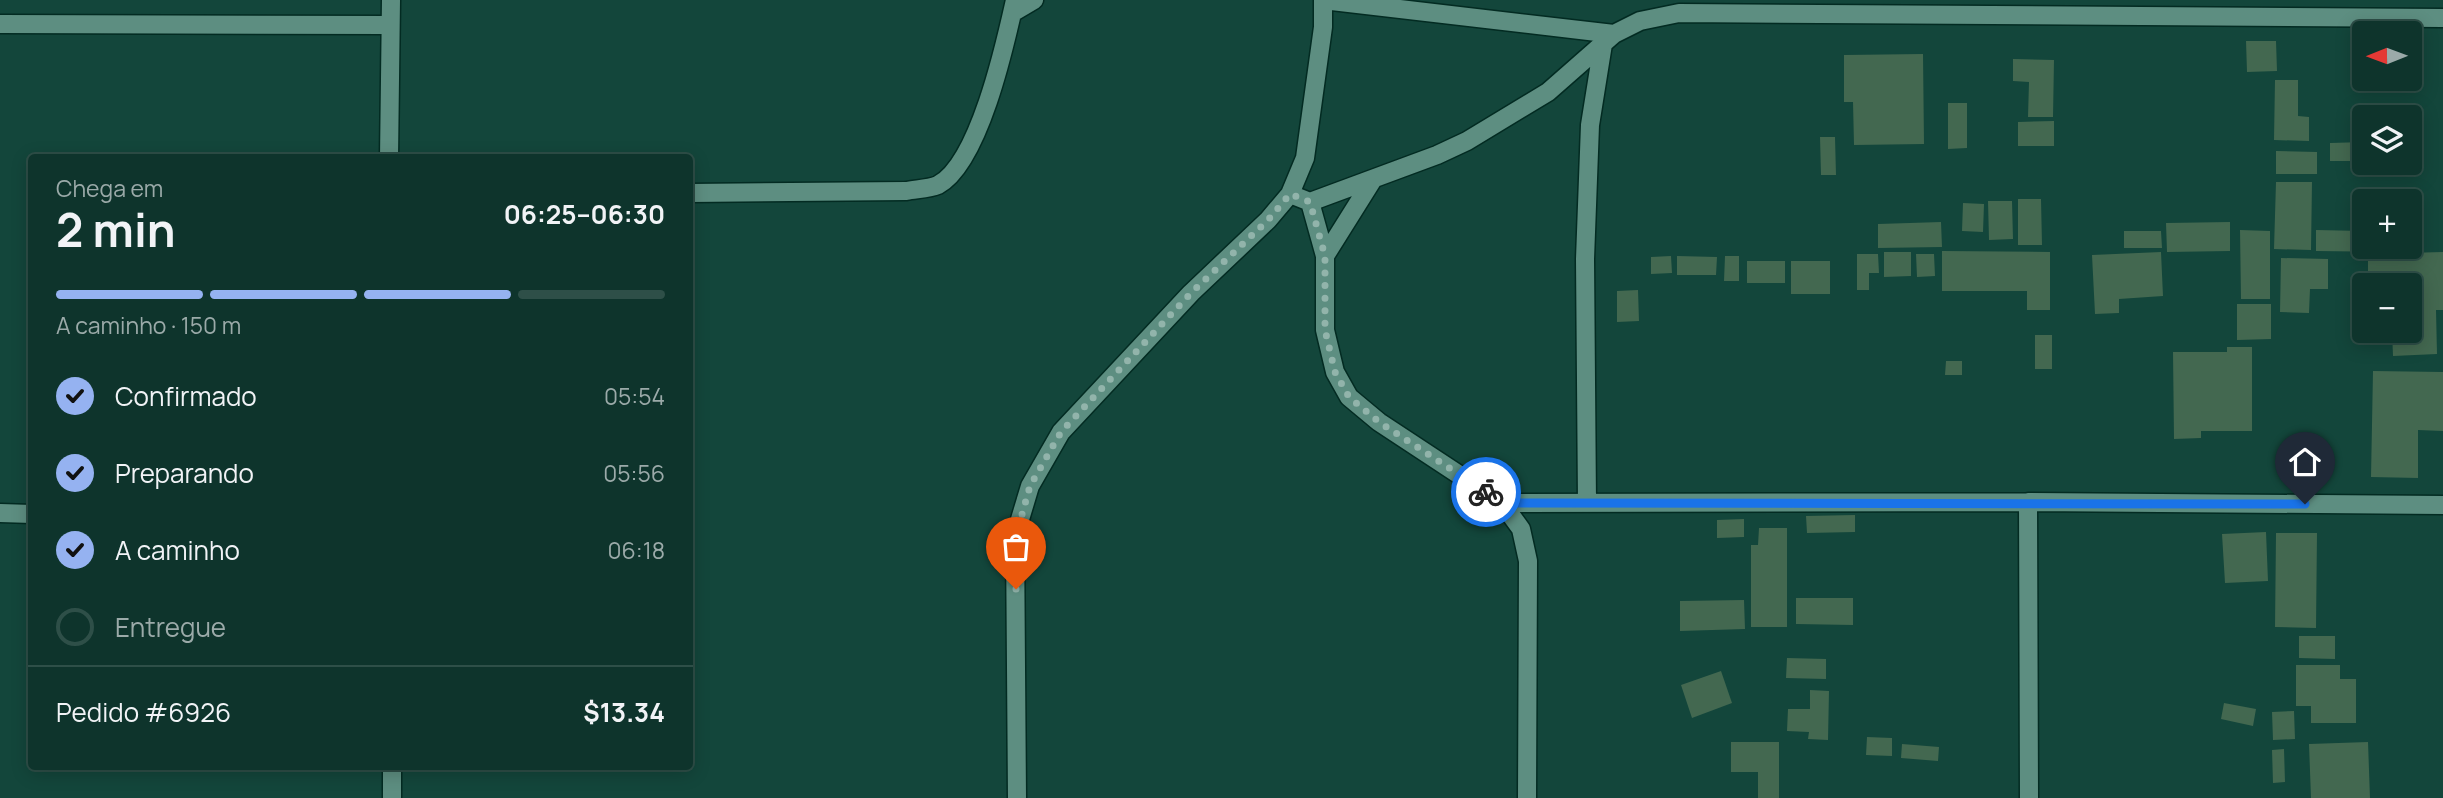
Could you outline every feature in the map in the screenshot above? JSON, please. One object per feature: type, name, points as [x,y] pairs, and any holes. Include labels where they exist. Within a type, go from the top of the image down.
[{"type":"street","points":[[389,154],[391,0]]},
{"type":"street","points":[[693,193],[906,191],[937,185],[959,166],[989,99],[1014,6],[1034,0]]},
{"type":"street","points":[[1017,798],[1016,536],[1030,486],[1061,432],[1191,293],[1268,220],[1290,194],[1305,158],[1323,27],[1323,0],[1608,39]]},
{"type":"street","points":[[1290,194],[1310,202],[1437,155],[1548,92],[1608,39],[1640,20],[1679,13],[2305,8],[2443,18]]},
{"type":"street","points":[[0,24],[390,25]]},
{"type":"street","points":[[1587,503],[1585,259],[1590,125],[1608,39]]},
{"type":"street","points":[[1325,256],[1372,181]]},
{"type":"street","points":[[1310,202],[1325,256],[1325,330],[1335,372],[1349,397],[1379,422],[1502,503],[1521,529],[1528,561],[1527,798]]},
{"type":"street","points":[[2028,502],[2029,798]]},
{"type":"street","points":[[1502,503],[2028,502],[2443,505]]},
{"type":"street","points":[[0,513],[28,514]]},
{"type":"street","points":[[392,770],[392,798]]},
{"type":"building","points":[[2246,41],[2276,41],[2277,71],[2247,72]]},
{"type":"building","points":[[1923,54],[1924,144],[1854,145],[1853,102],[1844,102],[1844,55]]},
{"type":"building","points":[[2013,59],[2054,60],[2053,117],[2028,117],[2029,82],[2013,81]]},
{"type":"building","points":[[2275,80],[2298,80],[2298,116],[2309,117],[2309,141],[2274,140]]},
{"type":"building","points":[[1948,103],[1967,103],[1967,148],[1948,149]]},
{"type":"building","points":[[2054,121],[2054,146],[2018,146],[2018,122]]},
{"type":"building","points":[[1820,137],[1835,137],[1836,175],[1821,175]]},
{"type":"building","points":[[2352,142],[2352,161],[2330,161],[2330,143]]},
{"type":"building","points":[[2276,151],[2317,152],[2317,174],[2276,174]]},
{"type":"building","points":[[2276,182],[2312,182],[2311,250],[2274,249]]},
{"type":"building","points":[[2018,199],[2041,199],[2042,245],[2018,245]]},
{"type":"building","points":[[1988,201],[2012,201],[2013,239],[1989,240]]},
{"type":"building","points":[[1963,203],[1984,204],[1983,232],[1962,231]]},
{"type":"building","points":[[1941,222],[1942,247],[1878,248],[1878,224]]},
{"type":"building","points":[[2230,222],[2230,251],[2167,252],[2166,223]]},
{"type":"building","points":[[2240,230],[2270,231],[2270,299],[2241,299]]},
{"type":"building","points":[[2316,230],[2352,231],[2352,251],[2316,251]]},
{"type":"building","points":[[2124,231],[2161,231],[2162,248],[2124,248]]},
{"type":"building","points":[[1942,251],[2050,252],[2050,310],[2027,310],[2027,291],[1942,291]]},
{"type":"building","points":[[1884,252],[1911,252],[1911,276],[1884,277]]},
{"type":"building","points":[[2161,252],[2163,296],[2119,299],[2119,313],[2095,314],[2092,255]]},
{"type":"building","points":[[2443,252],[2443,310],[2436,310],[2437,354],[2393,356],[2392,343],[2422,343],[2422,273],[2368,273],[2368,259],[2422,259],[2422,253]]},
{"type":"building","points":[[1857,254],[1878,254],[1879,273],[1869,273],[1869,290],[1857,290]]},
{"type":"building","points":[[1916,254],[1934,254],[1935,276],[1917,277]]},
{"type":"building","points":[[1671,256],[1672,273],[1651,274],[1651,257]]},
{"type":"building","points":[[1677,256],[1717,257],[1716,275],[1677,275]]},
{"type":"building","points":[[1725,256],[1739,256],[1739,281],[1724,281]]},
{"type":"building","points":[[2281,258],[2328,259],[2328,289],[2310,289],[2309,313],[2280,312]]},
{"type":"building","points":[[1747,261],[1785,261],[1785,283],[1747,283]]},
{"type":"building","points":[[1791,261],[1830,261],[1830,294],[1791,294]]},
{"type":"building","points":[[1638,290],[1639,321],[1617,322],[1617,291]]},
{"type":"building","points":[[2237,304],[2271,304],[2271,339],[2237,340]]},
{"type":"building","points":[[2035,335],[2052,335],[2052,369],[2035,369]]},
{"type":"building","points":[[2227,347],[2252,347],[2252,431],[2201,431],[2201,438],[2174,439],[2173,352],[2227,352]]},
{"type":"building","points":[[1946,361],[1962,361],[1962,375],[1945,375]]},
{"type":"building","points":[[2373,371],[2443,372],[2443,431],[2418,430],[2418,478],[2371,477]]},
{"type":"building","points":[[1855,515],[1855,532],[1807,533],[1806,516]]},
{"type":"building","points":[[1744,519],[1744,537],[1717,538],[1717,520]]},
{"type":"building","points":[[1759,528],[1787,528],[1787,627],[1751,627],[1751,545],[1758,545]]},
{"type":"building","points":[[2266,532],[2268,581],[2225,583],[2222,534]]},
{"type":"building","points":[[2276,533],[2317,533],[2316,628],[2275,627]]},
{"type":"building","points":[[1796,598],[1853,598],[1853,625],[1796,624]]},
{"type":"building","points":[[1744,600],[1745,629],[1680,631],[1680,601]]},
{"type":"building","points":[[2299,636],[2335,636],[2335,659],[2299,658]]},
{"type":"building","points":[[1787,658],[1826,659],[1826,679],[1786,678]]},
{"type":"building","points":[[2296,665],[2340,665],[2340,679],[2356,679],[2356,723],[2311,723],[2311,706],[2296,706]]},
{"type":"building","points":[[1721,671],[1732,703],[1692,718],[1681,685]]},
{"type":"building","points":[[1810,690],[1829,691],[1828,740],[1808,739],[1809,732],[1787,731],[1788,709],[1810,709]]},
{"type":"building","points":[[2224,703],[2256,709],[2253,726],[2221,719]]},
{"type":"building","points":[[2294,711],[2295,739],[2273,740],[2272,712]]},
{"type":"building","points":[[1867,737],[1892,738],[1892,756],[1866,755]]},
{"type":"building","points":[[1731,742],[1779,742],[1779,798],[1758,798],[1758,772],[1731,772]]},
{"type":"building","points":[[2368,742],[2370,798],[2311,798],[2309,744]]},
{"type":"building","points":[[1902,744],[1939,747],[1938,761],[1901,758]]},
{"type":"building","points":[[2284,749],[2285,782],[2273,783],[2272,750]]},
{"type":"way so far","points":[[1016,589],[1016,536],[1030,486],[1061,432],[1191,293],[1268,220],[1290,194],[1310,202],[1318,229],[1325,256],[1325,330],[1335,372],[1349,397],[1379,422],[1486,492]]},
{"type":"route","points":[[1486,492],[1502,503],[2305,504]]}]
